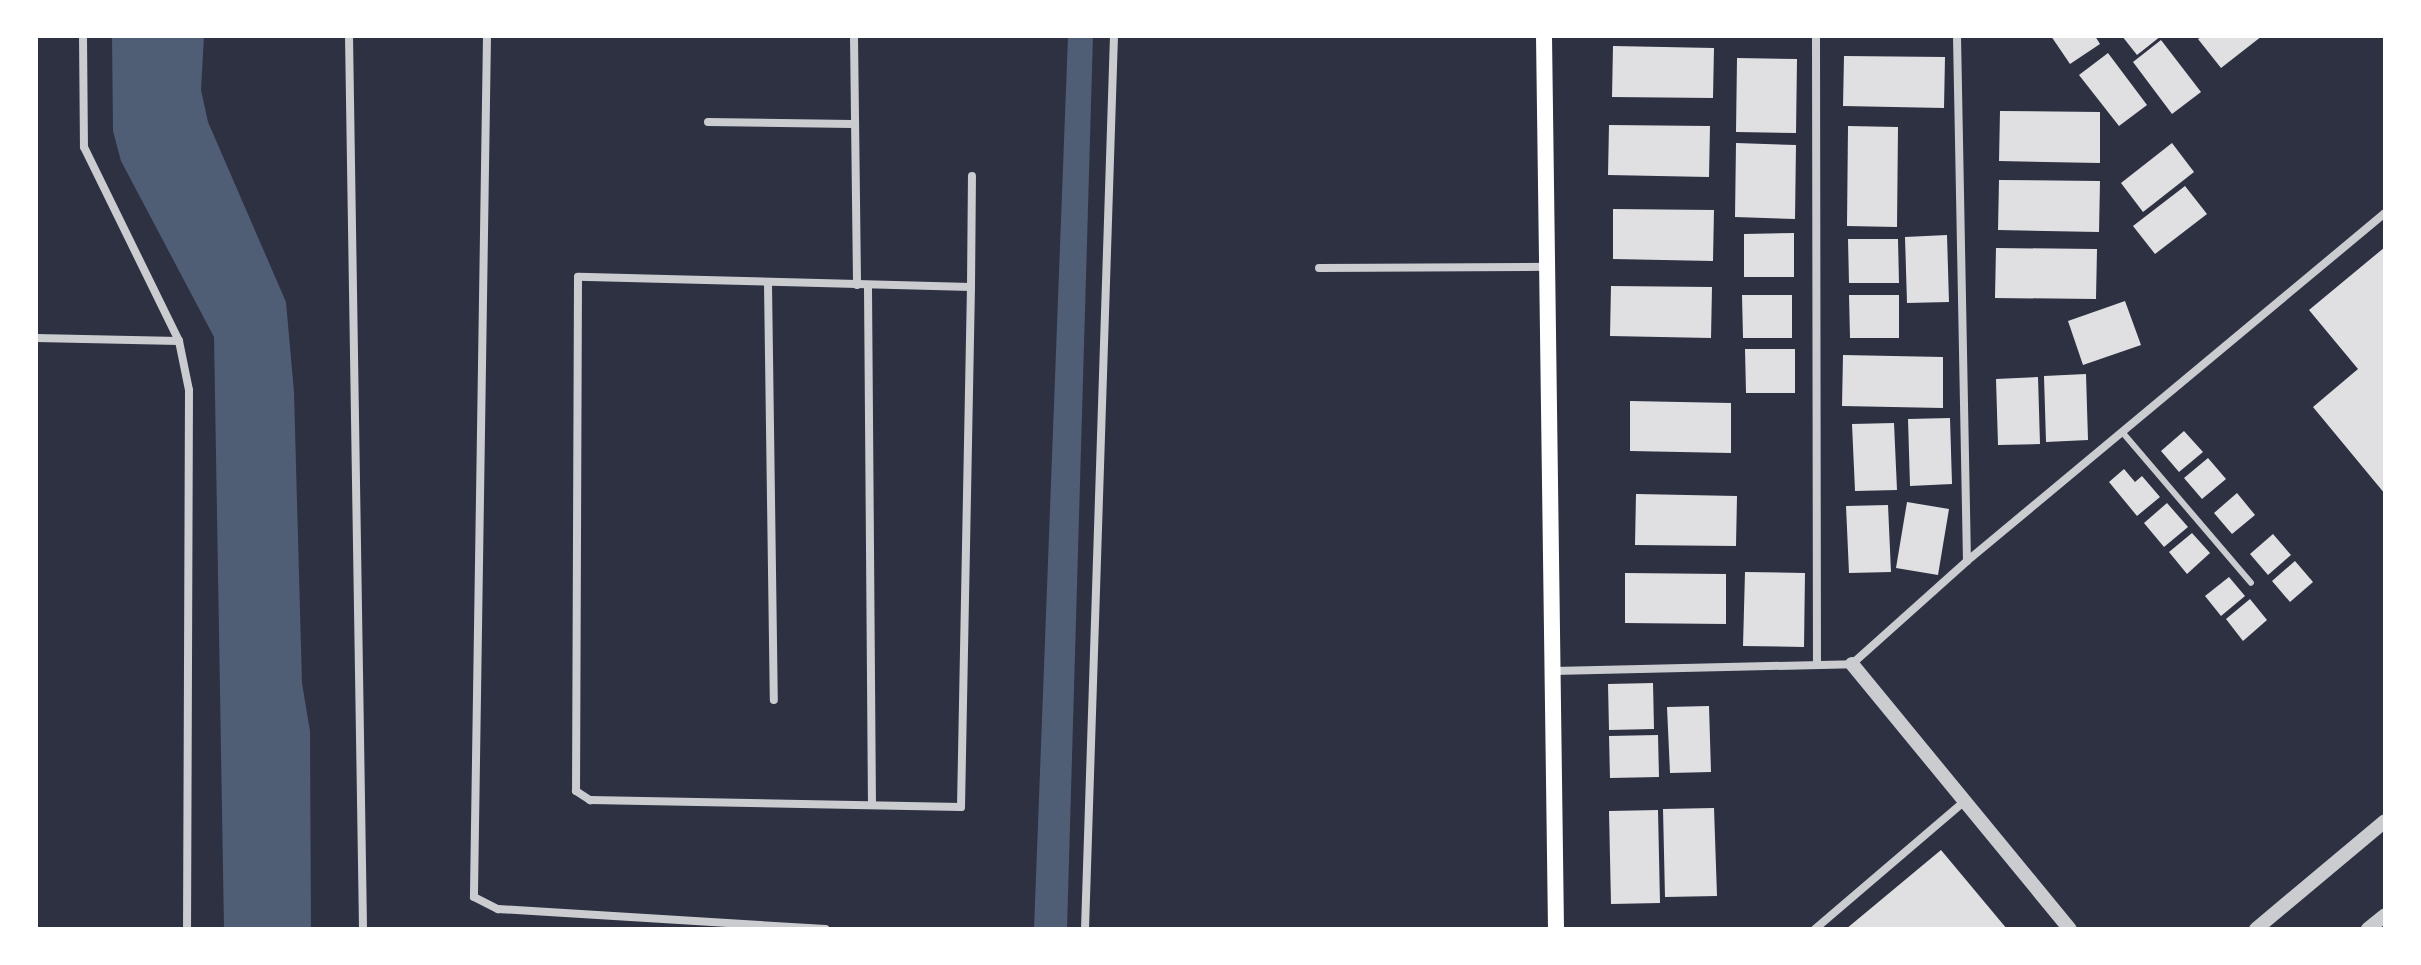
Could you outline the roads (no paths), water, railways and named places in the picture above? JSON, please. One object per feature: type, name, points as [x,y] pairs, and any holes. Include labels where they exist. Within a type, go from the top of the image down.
[{"type":"main road","points":[[1544,36],[1556,929]]},
{"type":"street","points":[[83,36],[84,147],[179,341],[189,390],[187,929]]},
{"type":"street","points":[[349,36],[363,929]]},
{"type":"street","points":[[487,36],[474,897],[498,909],[825,929]]},
{"type":"street","points":[[854,36],[857,285]]},
{"type":"street","points":[[1085,929],[1114,36]]},
{"type":"street","points":[[1816,36],[1817,664]]},
{"type":"street","points":[[1957,36],[1967,561]]},
{"type":"street","points":[[708,122],[853,124]]},
{"type":"street","points":[[971,287],[868,288],[857,285],[578,277],[576,791],[590,800],[961,807],[971,287],[972,176]]},
{"type":"street","points":[[1554,671],[1852,664],[1967,561],[2385,213]]},
{"type":"street","points":[[1319,268],[1547,267]]},
{"type":"street","points":[[768,284],[774,700]]},
{"type":"street","points":[[868,288],[872,805]]},
{"type":"street","points":[[36,338],[179,341]]},
{"type":"street","points":[[1852,664],[2070,929]]},
{"type":"street","points":[[1815,929],[1965,801]]},
{"type":"street","points":[[2256,929],[2385,821]]},
{"type":"street","points":[[2368,929],[2385,915]]},
{"type":"lane","points":[[2123,433],[2251,583]]},
{"type":"water","points":[[112,36],[204,36],[201,90],[208,122],[286,302],[294,392],[302,683],[310,731],[311,929],[224,929],[214,337],[121,161],[113,131]]},
{"type":"water","points":[[1068,36],[1093,36],[1067,929],[1034,929]]}]
